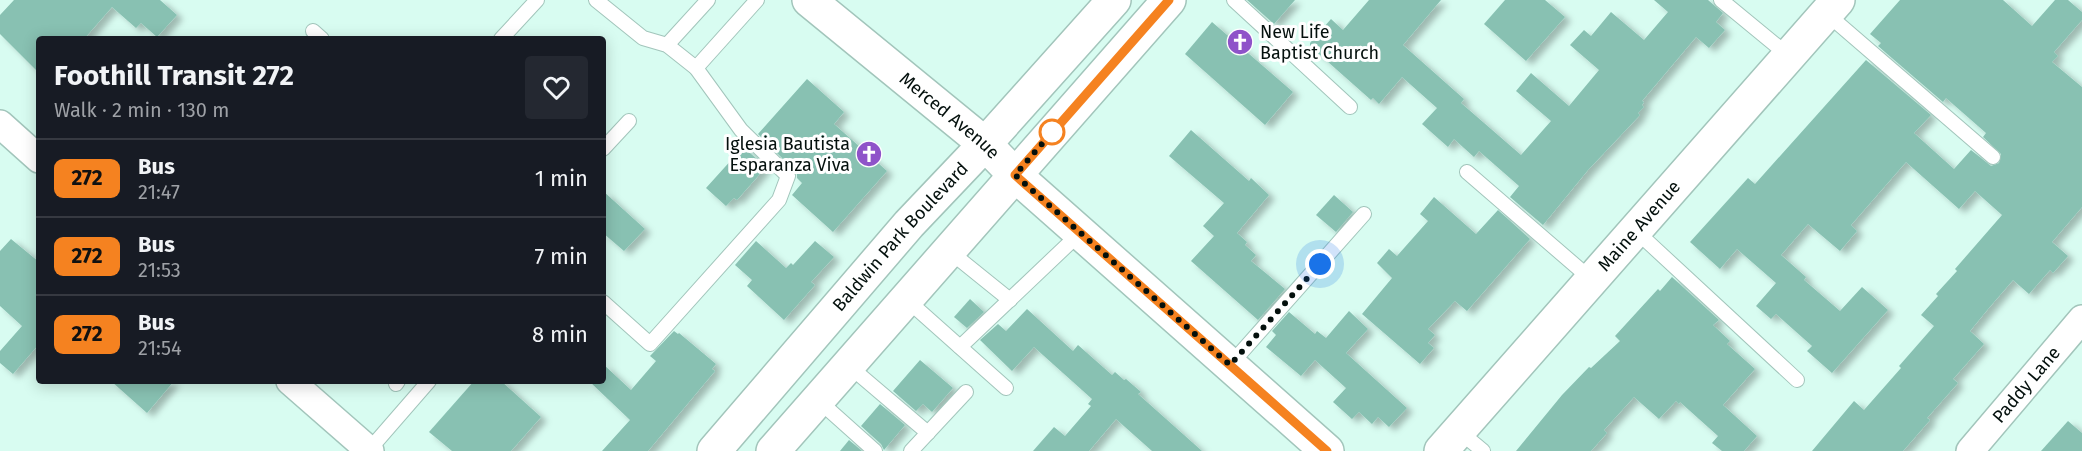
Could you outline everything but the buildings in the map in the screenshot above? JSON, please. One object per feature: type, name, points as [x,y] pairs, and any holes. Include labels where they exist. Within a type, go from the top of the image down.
[{"type":"main road","name":"Merced Avenue","points":[[809,0],[985,144],[1015,175],[1327,451]]},
{"type":"main road","name":"Baldwin Park Boulevard","points":[[714,451],[909,224],[985,144],[1114,0]]},
{"type":"main road","points":[[773,451],[1169,0]]},
{"type":"main road","name":"Maine Avenue","points":[[1461,444],[1592,280],[1832,7]]},
{"type":"street","points":[[0,124],[36,156]]},
{"type":"street","name":"Paddy Lane","points":[[1970,451],[2082,319]]},
{"type":"street","points":[[293,384],[370,451]]},
{"type":"lane","points":[[504,36],[537,0]]},
{"type":"lane","points":[[596,0],[643,38],[668,45],[696,68],[741,130],[788,176],[779,200],[650,344],[606,305]]},
{"type":"lane","points":[[668,45],[708,0]]},
{"type":"lane","points":[[696,68],[757,0]]},
{"type":"lane","points":[[1233,0],[1350,107]]},
{"type":"lane","points":[[1721,0],[1789,56]]},
{"type":"lane","points":[[1832,7],[1993,157]]},
{"type":"lane","points":[[606,146],[629,121]]},
{"type":"lane","points":[[1467,172],[1592,280]]},
{"type":"lane","points":[[1230,365],[1364,214]]},
{"type":"lane","points":[[1635,231],[1797,380]]},
{"type":"lane","points":[[960,347],[1080,232]]},
{"type":"lane","points":[[948,250],[1010,300]]},
{"type":"lane","points":[[906,299],[1006,388]]},
{"type":"lane","points":[[848,365],[928,433]]},
{"type":"lane","points":[[370,451],[426,384]]},
{"type":"lane","points":[[911,451],[966,392]]},
{"type":"lane","points":[[818,400],[874,451]]},
{"type":"bus line","name":"272","points":[[1169,0],[1015,175],[1327,451]]},
{"type":"place","name":"New Life Baptist Church","points":[[1240,42]]},
{"type":"place","name":"Iglesia Bautista Esparanza Viva","points":[[869,154]]},
{"type":"route","points":[[1052,132],[1054,130],[1015,175],[1230,365],[1320,264]]}]
